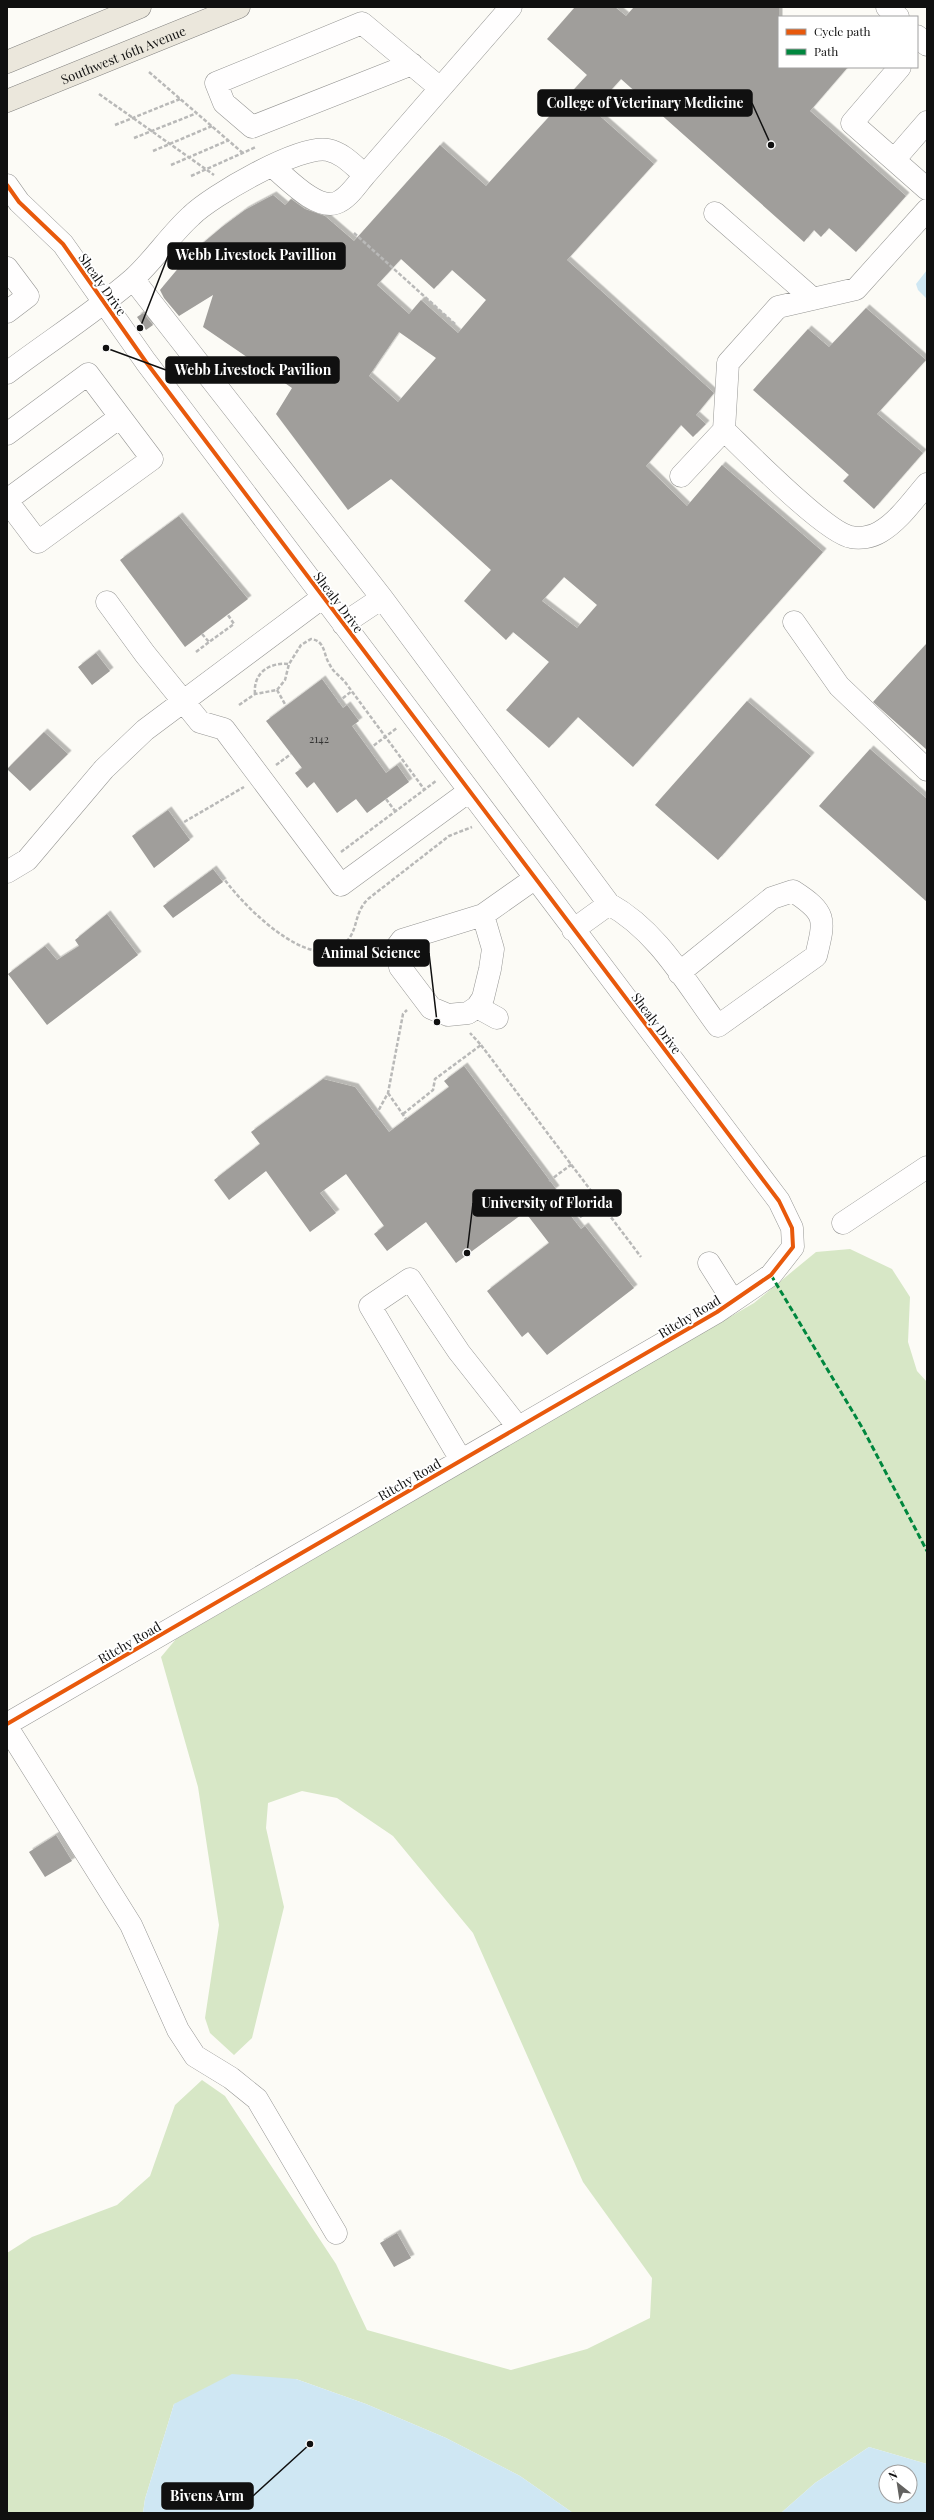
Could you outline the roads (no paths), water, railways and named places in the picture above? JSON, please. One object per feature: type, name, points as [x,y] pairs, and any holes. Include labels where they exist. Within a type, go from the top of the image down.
[{"type":"main road","points":[[7,62],[140,7]]},
{"type":"main road","name":"Southwest 16th Avenue","points":[[7,101],[239,7]]},
{"type":"street","points":[[272,166],[314,201],[328,204],[343,199],[511,7]]},
{"type":"street","points":[[887,7],[897,16]]},
{"type":"street","points":[[412,64],[252,127],[224,103],[216,83],[362,23],[412,64],[440,88]]},
{"type":"street","points":[[918,37],[927,45]]},
{"type":"street","points":[[899,68],[852,123],[927,189]]},
{"type":"street","points":[[894,160],[927,122]]},
{"type":"street","points":[[7,373],[133,279],[192,214],[233,186],[272,166],[301,154],[326,150],[338,153],[365,175]]},
{"type":"street","name":"Shealy Drive","points":[[7,185],[19,202],[63,244],[102,302],[468,792],[779,1202],[792,1228]]},
{"type":"street","points":[[682,476],[724,430],[728,363],[778,307],[856,289],[927,210]]},
{"type":"street","points":[[715,213],[813,300]]},
{"type":"street","points":[[7,268],[28,296],[7,312]]},
{"type":"street","points":[[133,279],[382,598],[610,904],[628,914],[648,932],[718,1026],[816,956],[823,925],[814,905],[794,891],[772,898],[679,973]]},
{"type":"street","points":[[7,434],[88,374],[152,459],[38,542],[7,500],[120,417]]},
{"type":"street","points":[[724,430],[825,523],[850,537],[865,538],[880,532],[896,519],[927,484]]},
{"type":"street","points":[[7,872],[27,860],[104,769],[145,730],[323,597]]},
{"type":"street","points":[[343,624],[382,598]]},
{"type":"street","points":[[107,602],[200,722],[224,729],[341,885],[468,792]]},
{"type":"street","points":[[794,622],[839,686],[927,770]]},
{"type":"street","points":[[483,915],[493,949],[487,984],[477,1007],[468,1013],[456,1015],[436,1012],[400,967],[396,948],[402,940],[483,915],[534,879]]},
{"type":"street","points":[[573,930],[610,904]]},
{"type":"street","points":[[477,1007],[497,1018]]},
{"type":"street","points":[[843,1223],[927,1167]]},
{"type":"street","name":"Ritchy Road","points":[[7,1724],[733,1301],[771,1275],[793,1246],[792,1228]]},
{"type":"street","points":[[709,1263],[733,1301]]},
{"type":"street","points":[[461,1460],[370,1306],[410,1279],[459,1352],[518,1427]]},
{"type":"street","points":[[7,1727],[131,1925],[178,2030],[195,2056],[231,2078],[257,2099],[336,2233]]},
{"type":"water","points":[[927,270],[927,299],[918,290],[916,284]]},
{"type":"water","points":[[232,2374],[296,2379],[366,2404],[446,2438],[520,2476],[573,2513],[143,2513],[145,2499],[174,2404]]},
{"type":"water","points":[[869,2447],[927,2464],[927,2513],[781,2513],[815,2483]]},
{"type":"place","name":"College of Veterinary Medicine","points":[[771,145]]},
{"type":"place","name":"Webb Livestock Pavillion","points":[[140,328]]},
{"type":"place","name":"Webb Livestock Pavilion","points":[[106,348]]},
{"type":"place","name":"Animal Science","points":[[437,1022]]},
{"type":"place","name":"University of Florida","points":[[467,1253]]},
{"type":"place","name":"Bivens Arm","points":[[310,2444]]}]
